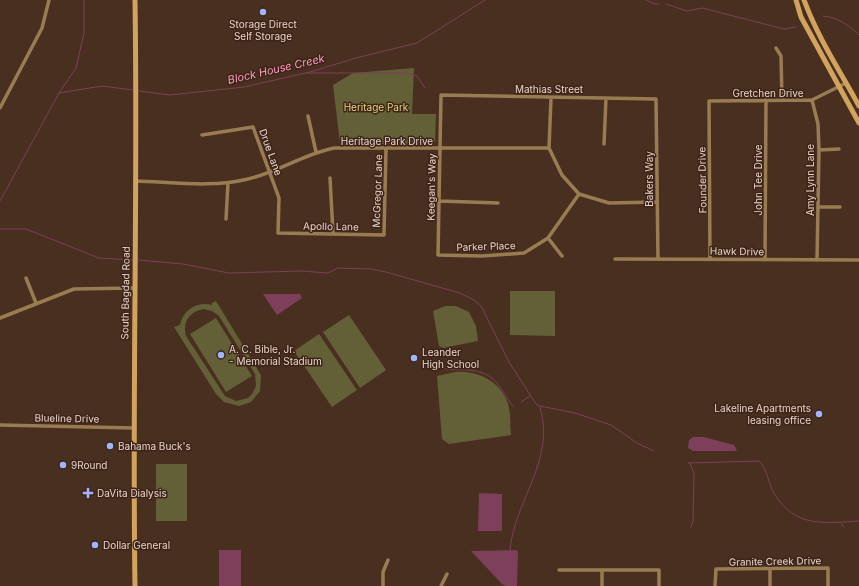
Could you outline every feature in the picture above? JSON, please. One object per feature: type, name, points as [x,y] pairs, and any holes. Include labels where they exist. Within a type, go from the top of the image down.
[{"type":"main road","name":"South Bagdad Road","points":[[135,0],[135,586]]},
{"type":"main road","points":[[796,0],[801,17],[859,123]]},
{"type":"main road","points":[[804,0],[813,23],[859,106]]},
{"type":"street","points":[[0,108],[42,28],[49,0]]},
{"type":"street","points":[[776,48],[781,56],[782,100]]},
{"type":"street","name":"Gretchen Drive","points":[[709,101],[812,100],[846,83]]},
{"type":"street","name":"Mathias Street","points":[[441,94],[551,98],[656,99]]},
{"type":"street","name":"Keegan's Way","points":[[438,255],[441,94]]},
{"type":"street","points":[[551,98],[549,148],[562,175],[579,194],[609,203],[657,202]]},
{"type":"street","points":[[604,144],[606,98]]},
{"type":"street","name":"Bakers Way","points":[[656,99],[658,258]]},
{"type":"street","name":"John Tee Drive","points":[[765,259],[766,100]]},
{"type":"street","name":"Amy Lynn Lane","points":[[812,100],[818,124],[817,260]]},
{"type":"street","name":"Founder Drive","points":[[709,101],[710,259]]},
{"type":"street","points":[[308,116],[316,152]]},
{"type":"street","name":"Drue Lane","points":[[202,135],[253,127],[279,198],[278,233]]},
{"type":"street","name":"Heritage Park Drive","points":[[135,181],[228,183],[250,179],[316,152],[340,148],[549,148]]},
{"type":"street","name":"McGregor Lane","points":[[384,235],[386,148]]},
{"type":"street","points":[[818,150],[839,149]]},
{"type":"street","points":[[330,178],[332,233]]},
{"type":"street","points":[[226,219],[228,183]]},
{"type":"street","name":"Parker Place","points":[[438,255],[482,256],[524,253],[548,238],[579,194]]},
{"type":"street","points":[[440,201],[498,203]]},
{"type":"street","points":[[818,207],[840,207]]},
{"type":"street","name":"Apollo Lane","points":[[278,233],[384,235]]},
{"type":"street","points":[[548,238],[562,256]]},
{"type":"street","name":"Hawk Drive","points":[[614,259],[859,260]]},
{"type":"street","points":[[26,278],[36,303]]},
{"type":"street","points":[[0,318],[74,288],[134,288]]},
{"type":"street","name":"Blueline Drive","points":[[0,424],[134,428]]},
{"type":"street","points":[[383,586],[383,572],[388,560]]},
{"type":"street","name":"Granite Creek Drive","points":[[716,586],[716,570],[828,568],[828,586]]},
{"type":"street","points":[[770,569],[770,586]]},
{"type":"street","points":[[559,570],[659,570],[659,586]]},
{"type":"street","points":[[602,571],[602,586]]},
{"type":"street","points":[[440,586],[447,574]]},
{"type":"green space","name":"Heritage Park","points":[[414,68],[412,114],[436,114],[435,142],[431,145],[340,143],[333,85],[353,73]]},
{"type":"green space","points":[[510,291],[555,291],[555,336],[510,335]]},
{"type":"green space","name":"A. C. Bible, Jr. - Memorial Stadium","points":[[216,301],[261,375],[260,391],[251,402],[239,406],[224,402],[216,394],[174,327],[180,325],[187,311],[201,304],[212,305],[212,303]],"holes":[[[203,309],[212,311],[219,316],[255,374],[256,386],[248,398],[236,401],[225,396],[186,336],[185,327],[190,315]]]},
{"type":"green space","points":[[445,306],[456,306],[469,312],[476,326],[478,341],[443,348],[439,346],[433,311]]},
{"type":"green space","points":[[349,315],[386,370],[360,388],[323,332]]},
{"type":"green space","name":"A. C. Bible, Jr. - Memorial Stadium","points":[[216,318],[252,376],[226,392],[190,334]]},
{"type":"green space","points":[[319,334],[357,390],[332,407],[294,351]]},
{"type":"green space","points":[[455,372],[480,375],[494,383],[500,389],[505,396],[509,408],[511,435],[449,444],[442,439],[437,376]]},
{"type":"green space","points":[[156,464],[187,464],[187,521],[156,521]]},
{"type":"shaded area","points":[[263,294],[300,294],[302,298],[277,315]]},
{"type":"shaded area","points":[[693,437],[704,437],[734,445],[737,451],[693,451],[688,448],[689,440]]},
{"type":"shaded area","points":[[479,493],[502,494],[502,531],[478,531]]},
{"type":"shaded area","points":[[219,550],[241,550],[241,586],[219,586]]},
{"type":"shaded area","points":[[516,550],[518,552],[517,586],[505,586],[502,584],[471,551]]},
{"type":"waterway","points":[[59,93],[76,68],[84,33],[84,0]]},
{"type":"waterway","name":"Block House Creek","points":[[139,91],[170,95],[244,87],[310,72],[356,58],[417,43],[485,0]]},
{"type":"waterway","name":"Block House Creek","points":[[646,0],[659,4]]},
{"type":"waterway","name":"Block House Creek","points":[[666,4],[687,11],[702,8],[784,29],[796,27]]},
{"type":"waterway","name":"Block House Creek","points":[[823,16],[842,22],[859,35]]},
{"type":"waterway","points":[[306,73],[406,73],[417,76],[425,88]]},
{"type":"waterway","name":"Block House Creek","points":[[0,201],[59,93],[102,86],[133,90]]},
{"type":"waterway","points":[[0,229],[26,229],[99,258],[133,260]]},
{"type":"waterway","points":[[138,260],[183,264],[229,273],[301,271],[328,273],[338,268],[371,269],[460,293],[474,300],[481,306],[509,362],[536,404],[575,413],[611,425],[637,443],[654,451]]},
{"type":"waterway","points":[[438,367],[480,372],[487,375],[496,382],[513,406]]},
{"type":"waterway","points":[[521,402],[530,396]]},
{"type":"waterway","points":[[510,550],[513,532],[539,463],[543,445],[543,427],[540,407]]},
{"type":"waterway","points":[[688,463],[759,461],[775,495],[783,506],[792,513],[812,521],[859,521]]},
{"type":"waterway","points":[[690,463],[694,474],[693,521],[691,527]]},
{"type":"waterway","points":[[841,523],[844,527]]},
{"type":"place","name":"Storage Direct Self Storage","points":[[263,12]]},
{"type":"place","name":"A. C. Bible, Jr. - Memorial Stadium","points":[[221,355]]},
{"type":"place","name":"Leander High School","points":[[414,358]]},
{"type":"place","name":"Lakeline Apartments leasing office","points":[[819,414]]},
{"type":"place","name":"Bahama Buck's","points":[[110,446]]},
{"type":"place","name":"9Round","points":[[63,465]]},
{"type":"place","name":"DaVita Dialysis","points":[[88,493]]},
{"type":"place","name":"Dollar General","points":[[95,545]]}]
